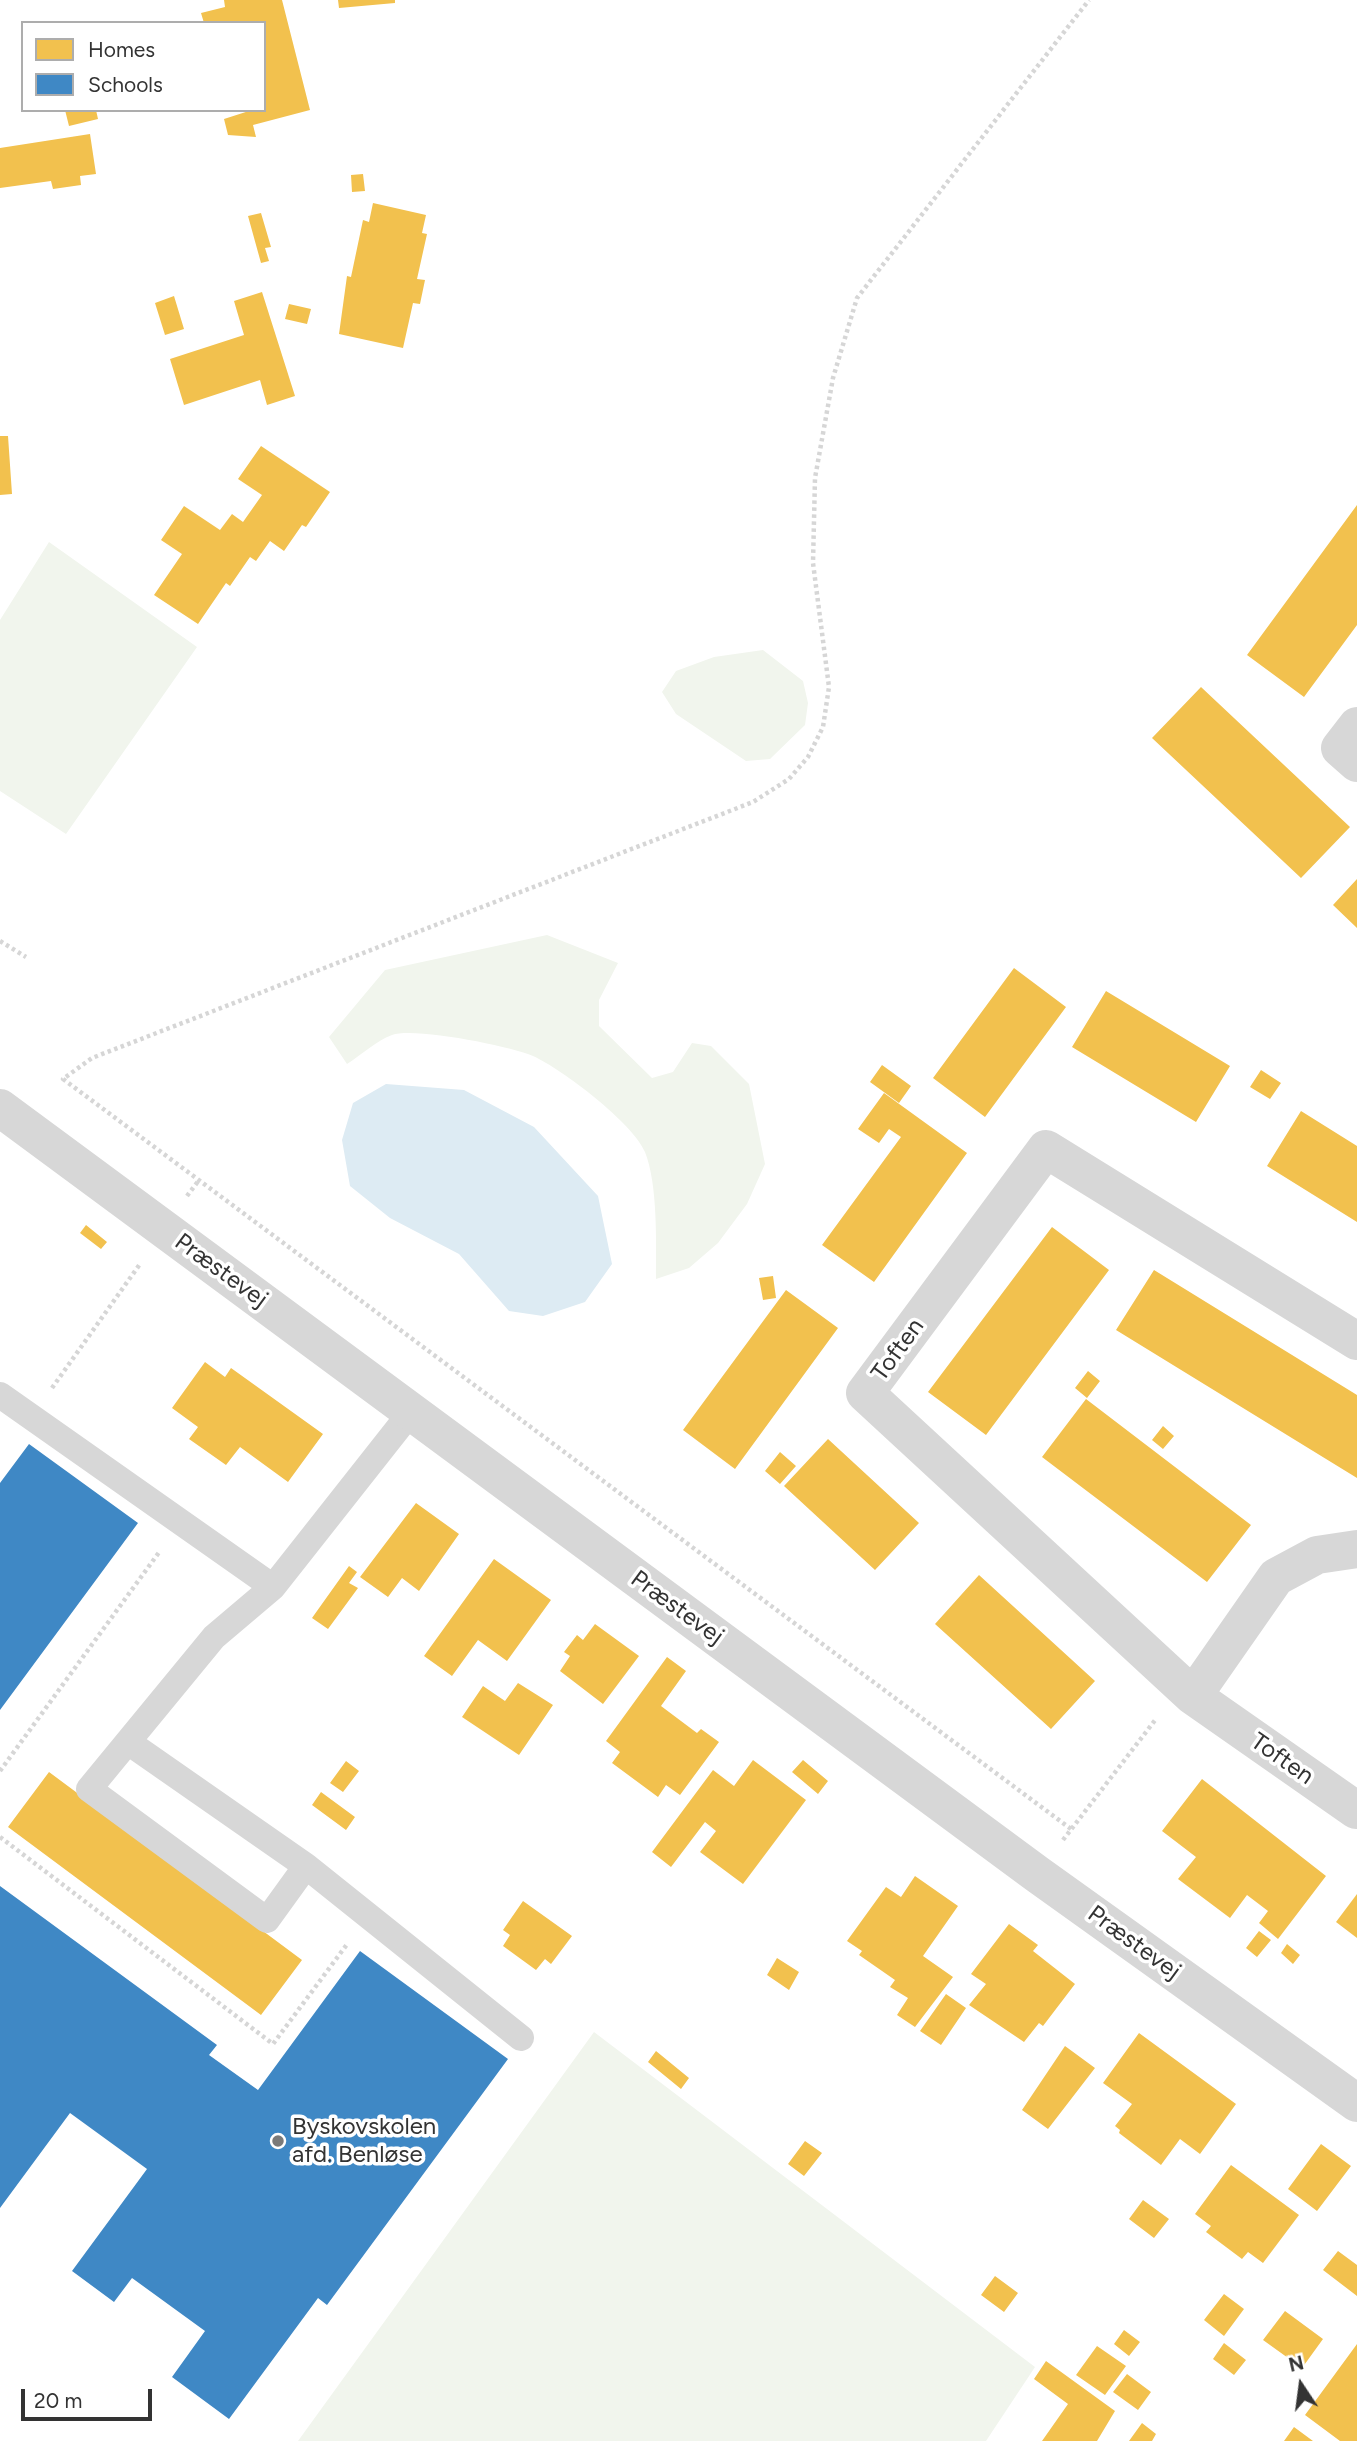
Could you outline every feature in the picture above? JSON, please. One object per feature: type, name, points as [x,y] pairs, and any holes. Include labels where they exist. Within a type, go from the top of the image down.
[{"type":"street","points":[[1357,726],[1340,748],[1357,764]]},
{"type":"street","name":"Præstevej","points":[[0,1108],[1037,1874],[1357,2103]]},
{"type":"street","name":"Toften","points":[[1356,1811],[1193,1696],[865,1393],[1046,1149],[1357,1341]]},
{"type":"street","points":[[1193,1696],[1276,1577],[1317,1555],[1357,1549]]},
{"type":"lane","points":[[0,1395],[273,1587]]},
{"type":"lane","points":[[306,1866],[267,1920],[89,1789],[214,1637],[273,1587],[411,1412]]},
{"type":"lane","points":[[128,1742],[306,1866],[521,2038]]},
{"type":"path","points":[[1071,1829],[63,1079],[92,1058],[753,802],[789,779],[808,757],[822,727],[829,687],[813,563],[815,478],[833,379],[857,298],[1088,0]]},
{"type":"path","points":[[0,941],[26,957]]},
{"type":"path","points":[[32,1416],[199,1180]]},
{"type":"path","points":[[0,1771],[181,1522]]},
{"type":"path","points":[[1037,1874],[1161,1712],[1193,1696]]},
{"type":"path","points":[[0,1837],[273,2044],[369,1914]]},
{"type":"shaded area","points":[[49,542],[197,647],[66,834],[0,791],[0,620]]},
{"type":"shaded area","points":[[763,650],[803,681],[808,703],[805,725],[770,759],[746,761],[676,714],[662,692],[676,671],[714,657]]},
{"type":"shaded area","points":[[547,935],[618,963],[599,1000],[599,1026],[652,1078],[673,1072],[692,1043],[711,1046],[749,1084],[765,1164],[747,1204],[718,1243],[689,1268],[656,1279],[654,1197],[645,1152],[638,1140],[612,1112],[561,1072],[521,1052],[462,1039],[404,1033],[392,1035],[374,1044],[347,1064],[329,1037],[385,970]]},
{"type":"shaded area","points":[[386,1084],[464,1090],[534,1127],[598,1196],[612,1264],[585,1302],[543,1316],[509,1311],[459,1254],[390,1218],[350,1186],[342,1140],[353,1103]]},
{"type":"shaded area","points":[[594,2032],[1035,2367],[986,2441],[298,2441]]},
{"type":"building: Homes","points":[[224,0],[282,0],[310,110],[253,125],[256,137],[228,135],[224,119],[246,112],[266,112],[266,21],[203,21],[201,13],[225,7]]},
{"type":"building: Homes","points":[[338,0],[395,0],[395,3],[339,8]]},
{"type":"building: Homes","points":[[66,112],[96,112],[98,119],[69,126]]},
{"type":"building: Homes","points":[[90,134],[96,174],[80,176],[81,185],[53,189],[51,181],[0,188],[0,148]]},
{"type":"building: Homes","points":[[363,174],[365,191],[352,192],[351,175]]},
{"type":"building: Homes","points":[[373,203],[426,215],[422,233],[427,234],[417,279],[425,280],[420,304],[413,303],[403,348],[339,334],[347,276],[351,277],[363,220],[369,222]]},
{"type":"building: Homes","points":[[261,213],[271,247],[265,248],[269,261],[261,263],[248,216]]},
{"type":"building: Homes","points":[[262,292],[295,396],[267,405],[260,380],[184,405],[170,359],[244,335],[234,301]]},
{"type":"building: Homes","points":[[174,296],[184,329],[165,335],[155,303]]},
{"type":"building: Homes","points":[[289,304],[311,309],[307,324],[285,319]]},
{"type":"building: Homes","points":[[0,436],[8,436],[12,494],[0,495]]},
{"type":"building: Homes","points":[[261,446],[330,492],[306,527],[302,525],[284,551],[270,541],[256,561],[250,557],[230,586],[226,583],[198,624],[154,595],[182,554],[161,540],[184,506],[220,530],[232,514],[243,522],[262,495],[238,479]]},
{"type":"building: Homes","points":[[1357,505],[1357,625],[1304,697],[1247,655]]},
{"type":"building: Homes","points":[[1201,687],[1350,827],[1301,878],[1152,738]]},
{"type":"building: Homes","points":[[1357,879],[1357,928],[1333,905]]},
{"type":"building: Homes","points":[[1014,968],[1066,1007],[985,1117],[933,1078]]},
{"type":"building: Homes","points":[[1106,991],[1230,1066],[1196,1122],[1072,1047]]},
{"type":"building: Homes","points":[[882,1065],[911,1086],[899,1103],[870,1082]]},
{"type":"building: Homes","points":[[1261,1070],[1281,1083],[1270,1099],[1250,1087]]},
{"type":"building: Homes","points":[[884,1093],[967,1153],[874,1282],[822,1245],[901,1137],[889,1129],[879,1143],[858,1129]]},
{"type":"building: Homes","points":[[1301,1111],[1357,1146],[1357,1222],[1267,1166]]},
{"type":"building: Homes","points":[[86,1225],[107,1242],[101,1249],[80,1233]]},
{"type":"building: Homes","points":[[1052,1227],[1109,1270],[986,1435],[928,1392]]},
{"type":"building: Homes","points":[[1154,1270],[1357,1395],[1357,1478],[1116,1330]]},
{"type":"building: Homes","points":[[773,1276],[776,1298],[763,1300],[759,1278]]},
{"type":"building: Homes","points":[[786,1290],[838,1328],[735,1469],[683,1430]]},
{"type":"building: Homes","points":[[205,1362],[225,1377],[231,1368],[323,1434],[288,1482],[240,1447],[226,1465],[189,1439],[198,1427],[172,1408]]},
{"type":"building: Homes","points":[[1088,1371],[1100,1381],[1087,1398],[1075,1388]]},
{"type":"building: Homes","points":[[1086,1399],[1251,1525],[1207,1582],[1042,1457]]},
{"type":"building: Homes","points":[[1163,1426],[1174,1436],[1163,1449],[1152,1440]]},
{"type":"building: Homes","points":[[828,1439],[919,1523],[875,1570],[784,1486]]},
{"type":"building: Homes","points":[[780,1452],[796,1466],[780,1484],[765,1471]]},
{"type":"building: Homes","points":[[416,1503],[459,1534],[419,1591],[402,1578],[388,1597],[360,1577]]},
{"type":"building: Homes","points":[[494,1559],[551,1600],[507,1661],[478,1640],[452,1676],[424,1656]]},
{"type":"building: Homes","points":[[349,1566],[357,1572],[349,1583],[358,1588],[328,1629],[312,1618]]},
{"type":"building: Homes","points":[[979,1575],[1095,1681],[1051,1729],[935,1624]]},
{"type":"building: Homes","points":[[595,1624],[639,1656],[603,1704],[560,1671],[570,1656],[564,1652],[577,1635],[583,1640]]},
{"type":"building: Homes","points":[[667,1657],[686,1671],[661,1706],[697,1733],[701,1729],[719,1742],[680,1795],[666,1785],[658,1797],[612,1763],[620,1752],[606,1741]]},
{"type":"building: Homes","points":[[518,1683],[553,1705],[519,1755],[462,1717],[483,1686],[505,1701]]},
{"type":"building: Homes","points":[[753,1760],[806,1800],[743,1884],[700,1852],[716,1831],[705,1822],[671,1867],[652,1852],[713,1770],[734,1786]]},
{"type":"building: Homes","points":[[803,1760],[828,1781],[818,1794],[792,1772]]},
{"type":"building: Homes","points":[[346,1761],[359,1771],[343,1792],[330,1783]]},
{"type":"building: Homes","points":[[49,1772],[302,1960],[261,2015],[8,1827]]},
{"type":"building: Homes","points":[[1202,1779],[1326,1876],[1278,1939],[1259,1923],[1268,1911],[1247,1895],[1230,1918],[1178,1879],[1196,1857],[1162,1831]]},
{"type":"building: Homes","points":[[321,1792],[355,1817],[346,1830],[312,1805]]},
{"type":"building: Homes","points":[[915,1876],[958,1906],[923,1956],[953,1977],[915,2027],[897,2015],[908,1998],[890,1987],[895,1980],[859,1955],[862,1951],[847,1941],[886,1887],[901,1897]]},
{"type":"building: Homes","points":[[1357,1894],[1357,1938],[1336,1922]]},
{"type":"building: Homes","points":[[523,1901],[572,1936],[551,1964],[545,1959],[536,1970],[503,1946],[510,1935],[503,1930]]},
{"type":"building: Homes","points":[[1009,1924],[1038,1945],[1033,1951],[1075,1984],[1043,2026],[1039,2023],[1024,2042],[969,2005],[986,1984],[971,1974]]},
{"type":"building: Homes","points":[[1259,1931],[1271,1940],[1257,1957],[1246,1948]]},
{"type":"building: Homes","points":[[1287,1944],[1300,1955],[1293,1964],[1281,1953]]},
{"type":"building: Homes","points":[[777,1958],[799,1972],[789,1990],[767,1975]]},
{"type":"building: Homes","points":[[946,1994],[966,2008],[941,2045],[920,2031]]},
{"type":"building: Homes","points":[[1139,2033],[1236,2104],[1200,2154],[1180,2139],[1161,2165],[1119,2133],[1120,2130],[1115,2126],[1132,2104],[1103,2083]]},
{"type":"building: Homes","points":[[1065,2046],[1095,2068],[1048,2129],[1022,2110]]},
{"type":"building: Homes","points":[[656,2051],[689,2078],[681,2089],[648,2062]]},
{"type":"building: Homes","points":[[805,2141],[822,2153],[804,2176],[788,2164]]},
{"type":"building: Homes","points":[[1321,2144],[1351,2166],[1317,2211],[1288,2189]]},
{"type":"building: Homes","points":[[1231,2165],[1299,2215],[1263,2263],[1248,2252],[1242,2259],[1206,2232],[1211,2226],[1195,2214]]},
{"type":"building: Homes","points":[[1143,2200],[1169,2219],[1154,2238],[1129,2219]]},
{"type":"building: Homes","points":[[1338,2251],[1357,2265],[1357,2296],[1323,2270]]},
{"type":"building: Homes","points":[[995,2276],[1018,2293],[1004,2312],[981,2295]]},
{"type":"building: Homes","points":[[1224,2294],[1244,2309],[1224,2336],[1204,2320]]},
{"type":"building: Homes","points":[[1285,2311],[1323,2339],[1302,2368],[1263,2340]]},
{"type":"building: Homes","points":[[1124,2330],[1140,2342],[1129,2356],[1114,2344]]},
{"type":"building: Homes","points":[[1224,2343],[1246,2360],[1234,2375],[1213,2359]]},
{"type":"building: Homes","points":[[1357,2344],[1357,2441],[1340,2441],[1305,2415]]},
{"type":"building: Homes","points":[[1097,2346],[1126,2366],[1105,2395],[1076,2375]]},
{"type":"building: Homes","points":[[1046,2361],[1115,2411],[1097,2441],[1042,2441],[1068,2404],[1034,2379]]},
{"type":"building: Homes","points":[[1127,2374],[1151,2392],[1138,2410],[1113,2392]]},
{"type":"building: Homes","points":[[1142,2423],[1156,2434],[1152,2441],[1129,2441]]},
{"type":"building: Homes","points":[[1294,2427],[1313,2441],[1284,2441]]},
{"type":"building: Schools","points":[[29,1444],[138,1523],[0,1710],[0,1483]]},
{"type":"building: Schools","name":"Byskovskolen afd. Benløse","points":[[0,1886],[217,2045],[209,2055],[258,2090],[360,1951],[508,2059],[327,2305],[318,2298],[229,2419],[172,2377],[205,2331],[132,2278],[114,2302],[72,2271],[147,2169],[70,2113],[0,2208]]},
{"type":"place","name":"Byskovskolen afd. Benløse","points":[[278,2141]]}]
